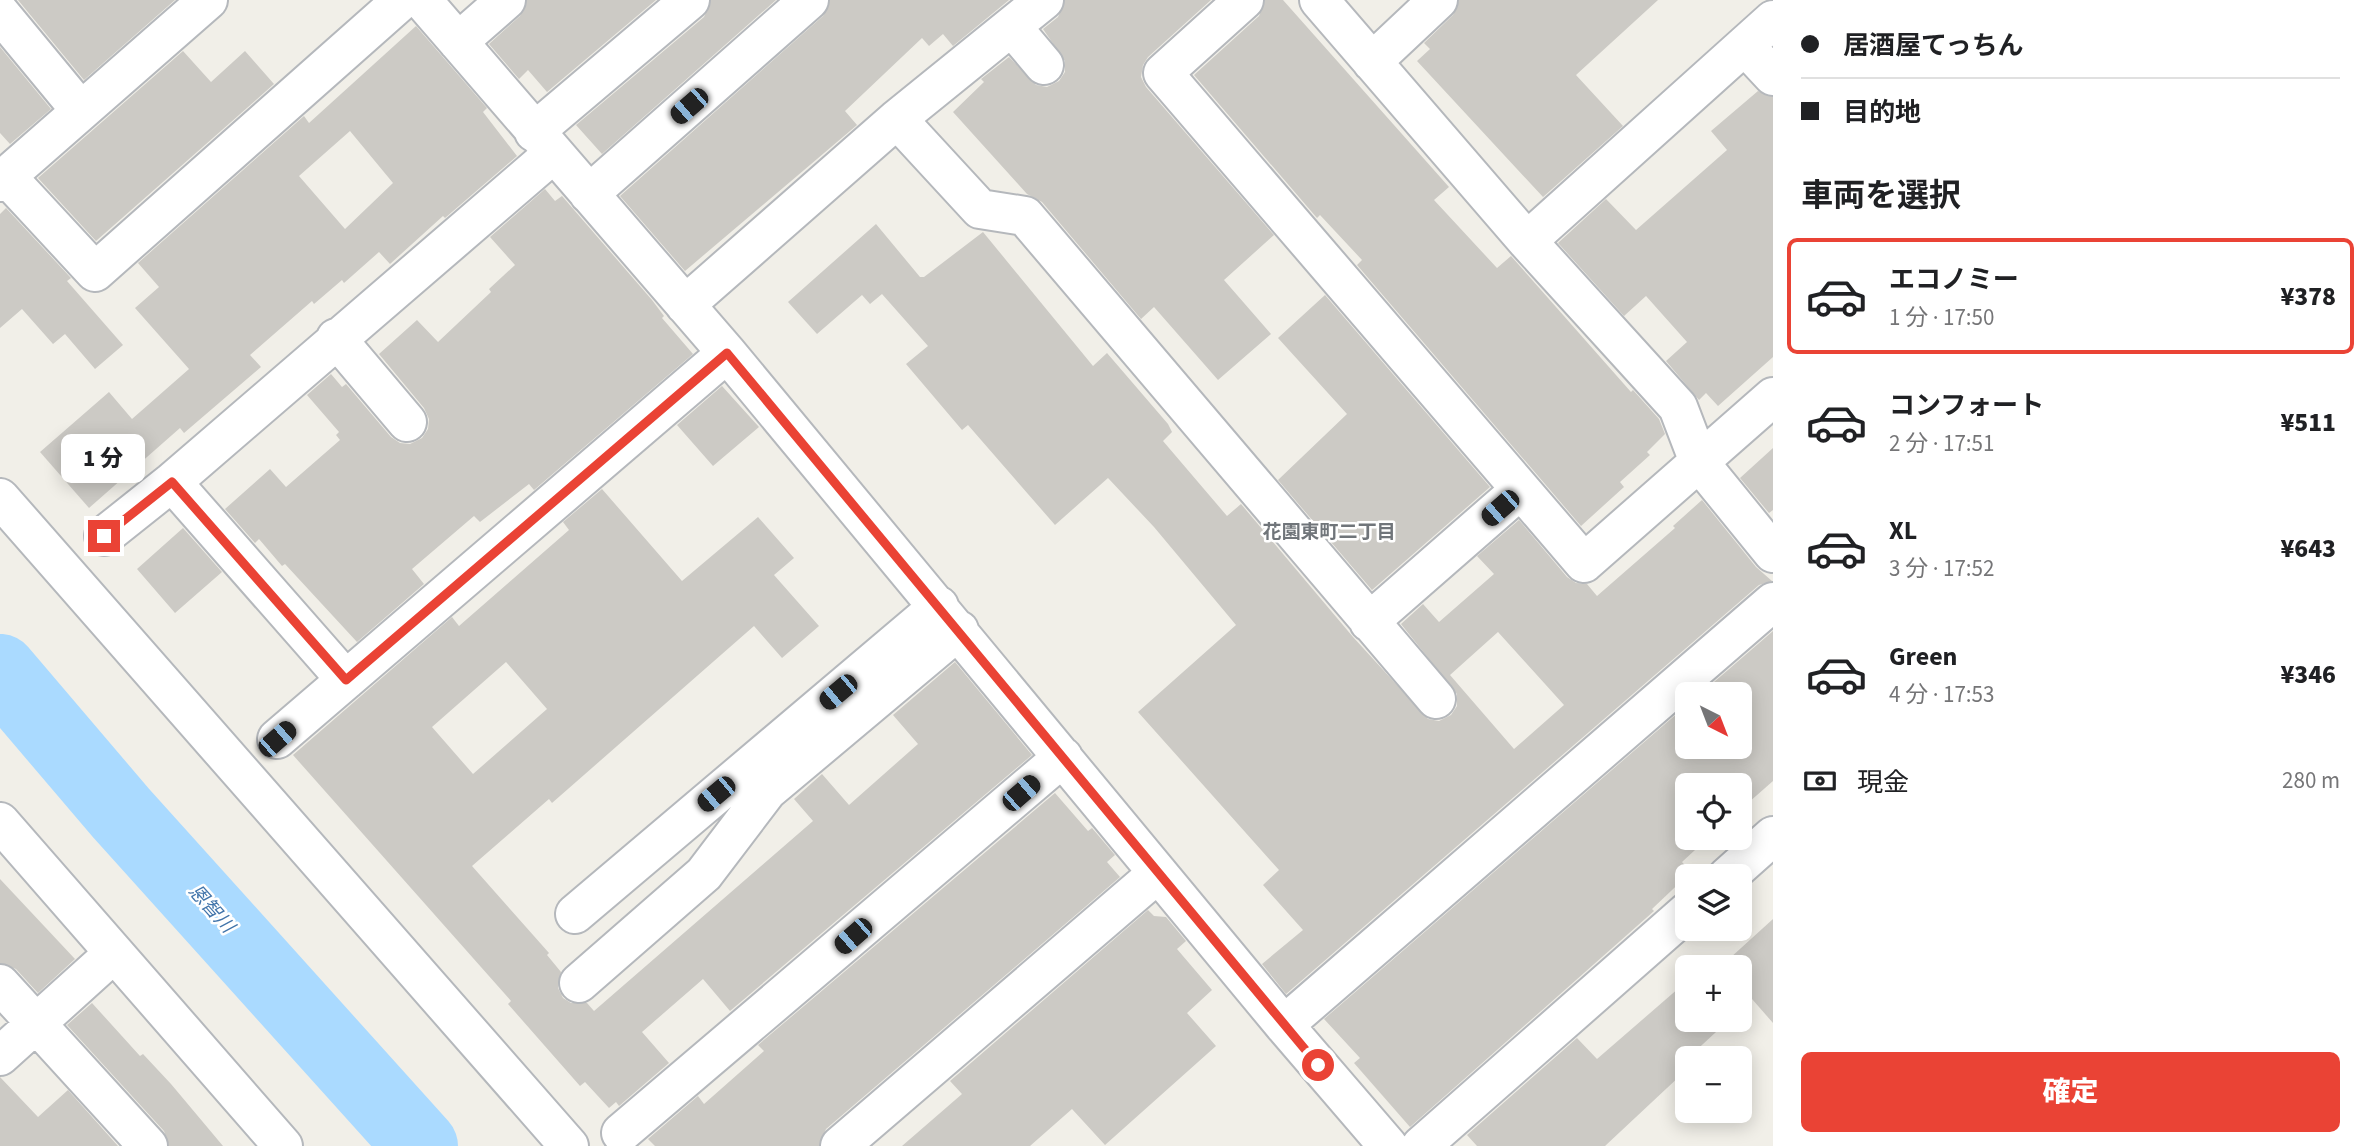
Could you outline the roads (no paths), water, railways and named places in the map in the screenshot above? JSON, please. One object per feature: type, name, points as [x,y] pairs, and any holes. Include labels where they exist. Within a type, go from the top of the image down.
[{"type":"street","points":[[208,0],[3,179],[95,272],[402,0]]},
{"type":"street","points":[[422,0],[727,353],[1284,1025],[1388,1146]]},
{"type":"street","points":[[458,42],[506,0]]},
{"type":"street","points":[[104,536],[172,482],[336,338],[690,0]]},
{"type":"street","points":[[589,194],[809,0]]},
{"type":"street","points":[[685,304],[897,118],[1044,0]]},
{"type":"street","points":[[1244,0],[1163,73],[1519,491],[1584,563],[1773,397]]},
{"type":"street","points":[[1319,0],[1527,241],[1678,407],[1699,462],[1773,553]]},
{"type":"street","points":[[1372,62],[1438,0]]},
{"type":"street","points":[[0,13],[81,111]]},
{"type":"street","points":[[1527,241],[1773,20]]},
{"type":"street","points":[[1012,27],[1044,65]]},
{"type":"street","points":[[1745,46],[1773,76]]},
{"type":"street","points":[[897,118],[979,209],[1025,216],[1436,699]]},
{"type":"street","points":[[336,338],[407,422]]},
{"type":"street","points":[[277,739],[727,353]]},
{"type":"street","points":[[172,482],[346,680]]},
{"type":"street","points":[[1368,622],[1519,491]]},
{"type":"street","points":[[0,498],[569,1146]]},
{"type":"street","points":[[1284,1025],[1773,603]]},
{"type":"street","points":[[575,914],[949,618]]},
{"type":"street","points":[[579,983],[704,874],[767,791],[949,618]]},
{"type":"street","points":[[621,1133],[1063,757]]},
{"type":"street","points":[[0,822],[113,955],[283,1146]]},
{"type":"street","points":[[1742,864],[1773,836]]},
{"type":"street","points":[[841,1146],[1158,873]]},
{"type":"street","points":[[1421,1146],[1675,923]]},
{"type":"street","points":[[0,1056],[113,955]]},
{"type":"street","points":[[0,984],[148,1146]]},
{"type":"waterway","name":"恩智川","points":[[0,671],[121,813],[421,1146]]},
{"type":"district","name":"花園東町二丁目","points":[[1329,532]]}]
